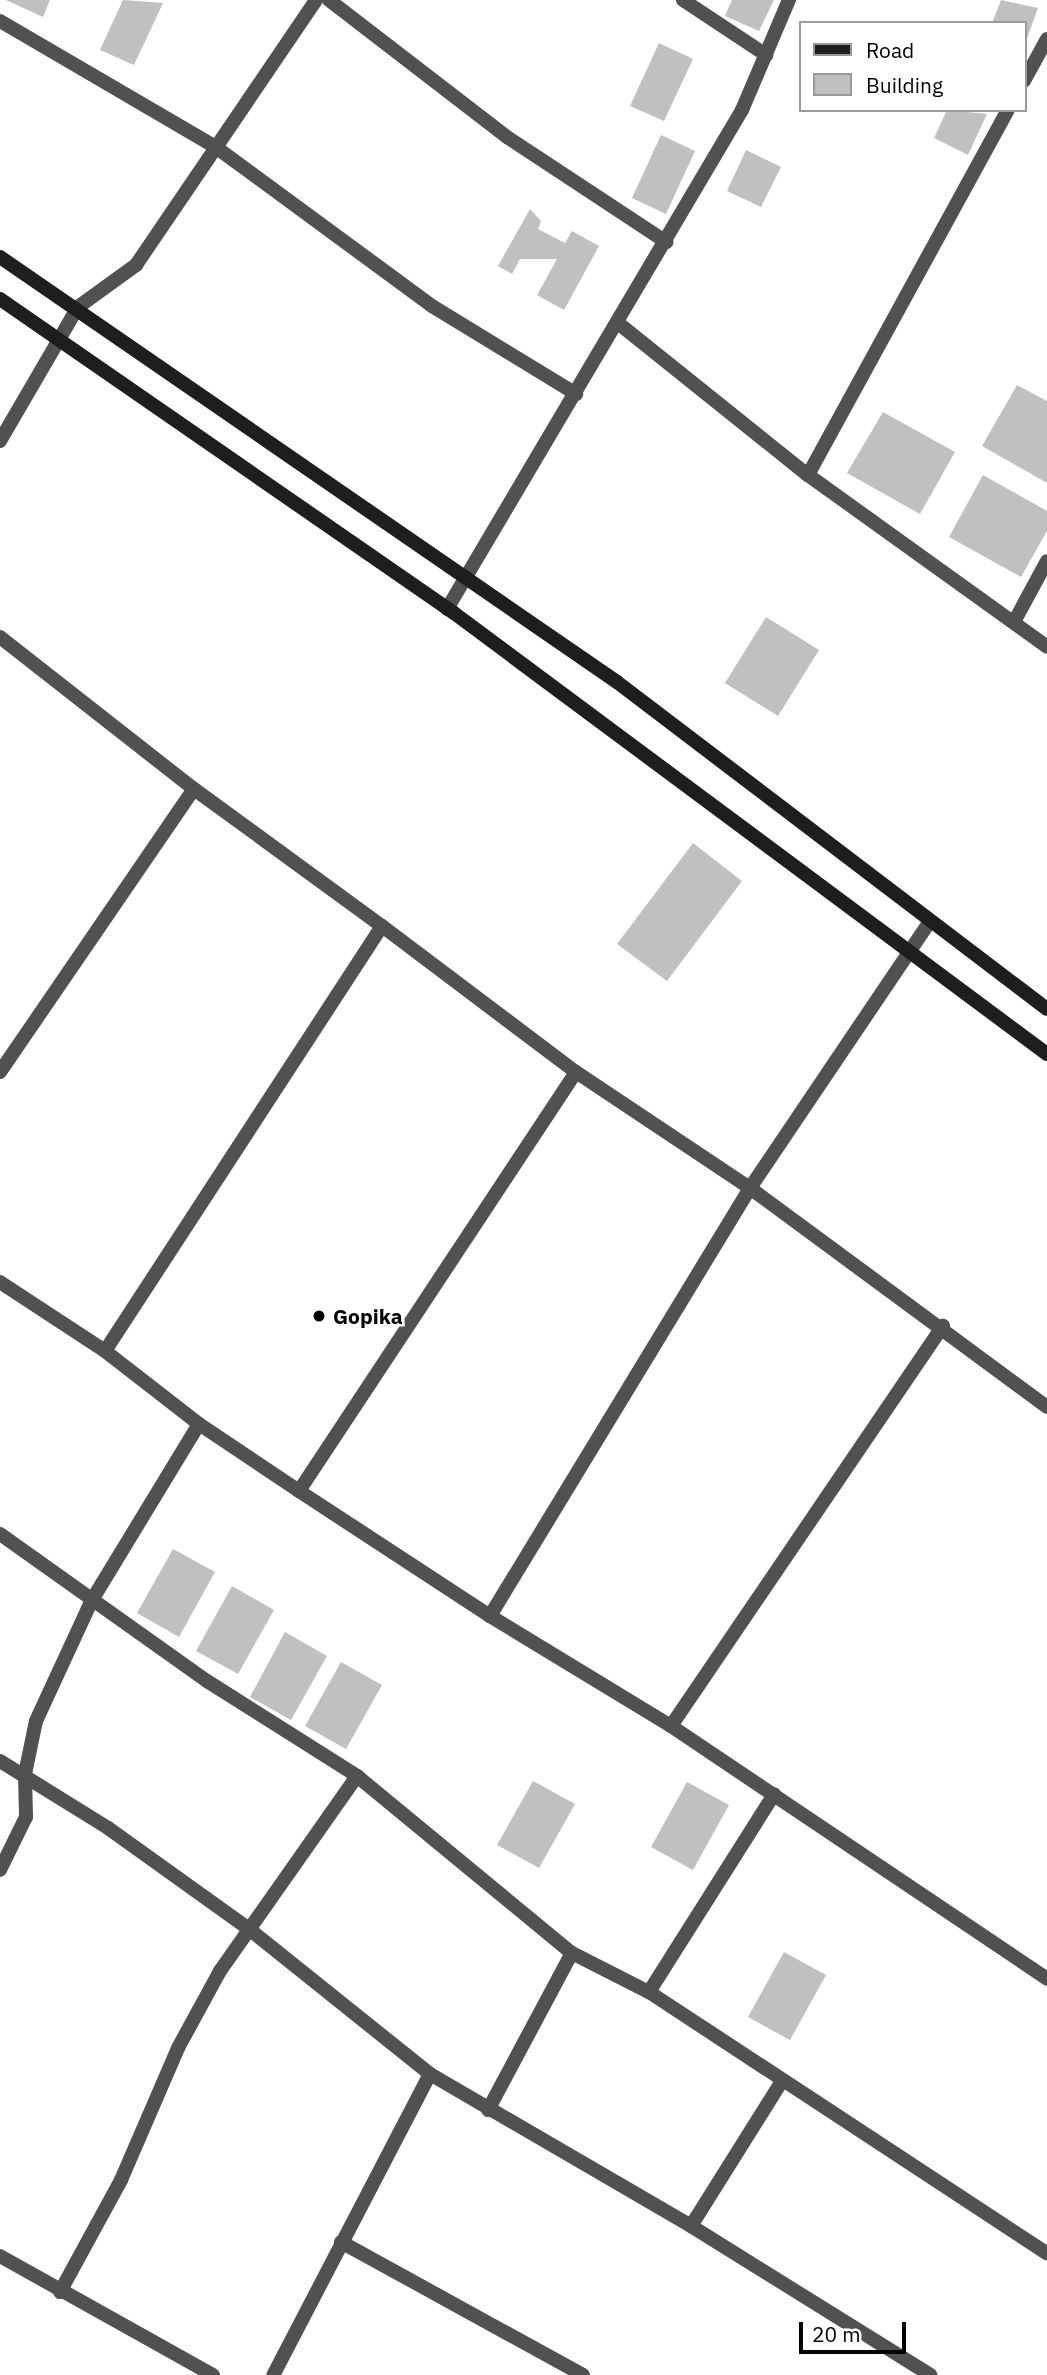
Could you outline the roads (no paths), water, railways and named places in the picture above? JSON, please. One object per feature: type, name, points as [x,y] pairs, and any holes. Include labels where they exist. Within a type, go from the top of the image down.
[{"type":"street","points":[[0,441],[78,306],[136,265],[316,0]]},
{"type":"street","points":[[329,0],[507,137],[666,242]]},
{"type":"street","points":[[683,0],[766,55]]},
{"type":"street","points":[[447,609],[743,110],[789,0]]},
{"type":"street","points":[[0,21],[217,148],[432,306],[576,394]]},
{"type":"street","points":[[1026,77],[1047,39]]},
{"type":"street","points":[[808,475],[1007,112]]},
{"type":"street","points":[[0,257],[78,306],[617,682],[1047,1009]]},
{"type":"street","points":[[0,299],[447,609],[1047,1054]]},
{"type":"street","points":[[618,323],[808,475],[1047,647]]},
{"type":"street","points":[[1014,622],[1047,561]]},
{"type":"street","points":[[0,637],[194,789],[576,1072],[750,1188],[943,1326],[1047,1407]]},
{"type":"street","points":[[0,1072],[194,789]]},
{"type":"street","points":[[490,1616],[750,1188],[930,920]]},
{"type":"street","points":[[105,1350],[382,926]]},
{"type":"street","points":[[299,1491],[576,1072]]},
{"type":"street","points":[[0,1282],[105,1350],[199,1424],[299,1491],[490,1616],[671,1726],[1047,1979]]},
{"type":"street","points":[[671,1726],[943,1326]]},
{"type":"street","points":[[0,1870],[26,1817],[24,1774],[36,1721],[92,1600],[199,1424]]},
{"type":"street","points":[[0,1534],[92,1600],[357,1776],[572,1953],[649,1992],[1047,2253]]},
{"type":"street","points":[[0,1761],[24,1774],[248,1929],[430,2074],[691,2226],[930,2375]]},
{"type":"street","points":[[60,2292],[121,2180],[178,2048],[248,1929],[357,1776]]},
{"type":"street","points":[[649,1992],[774,1794]]},
{"type":"street","points":[[488,2110],[572,1953]]},
{"type":"street","points":[[273,2375],[430,2074]]},
{"type":"street","points":[[691,2226],[782,2081]]},
{"type":"street","points":[[341,2242],[583,2375]]},
{"type":"street","points":[[0,2256],[60,2292],[213,2375]]},
{"type":"place","name":"Gopika","points":[[319,1316]]}]
